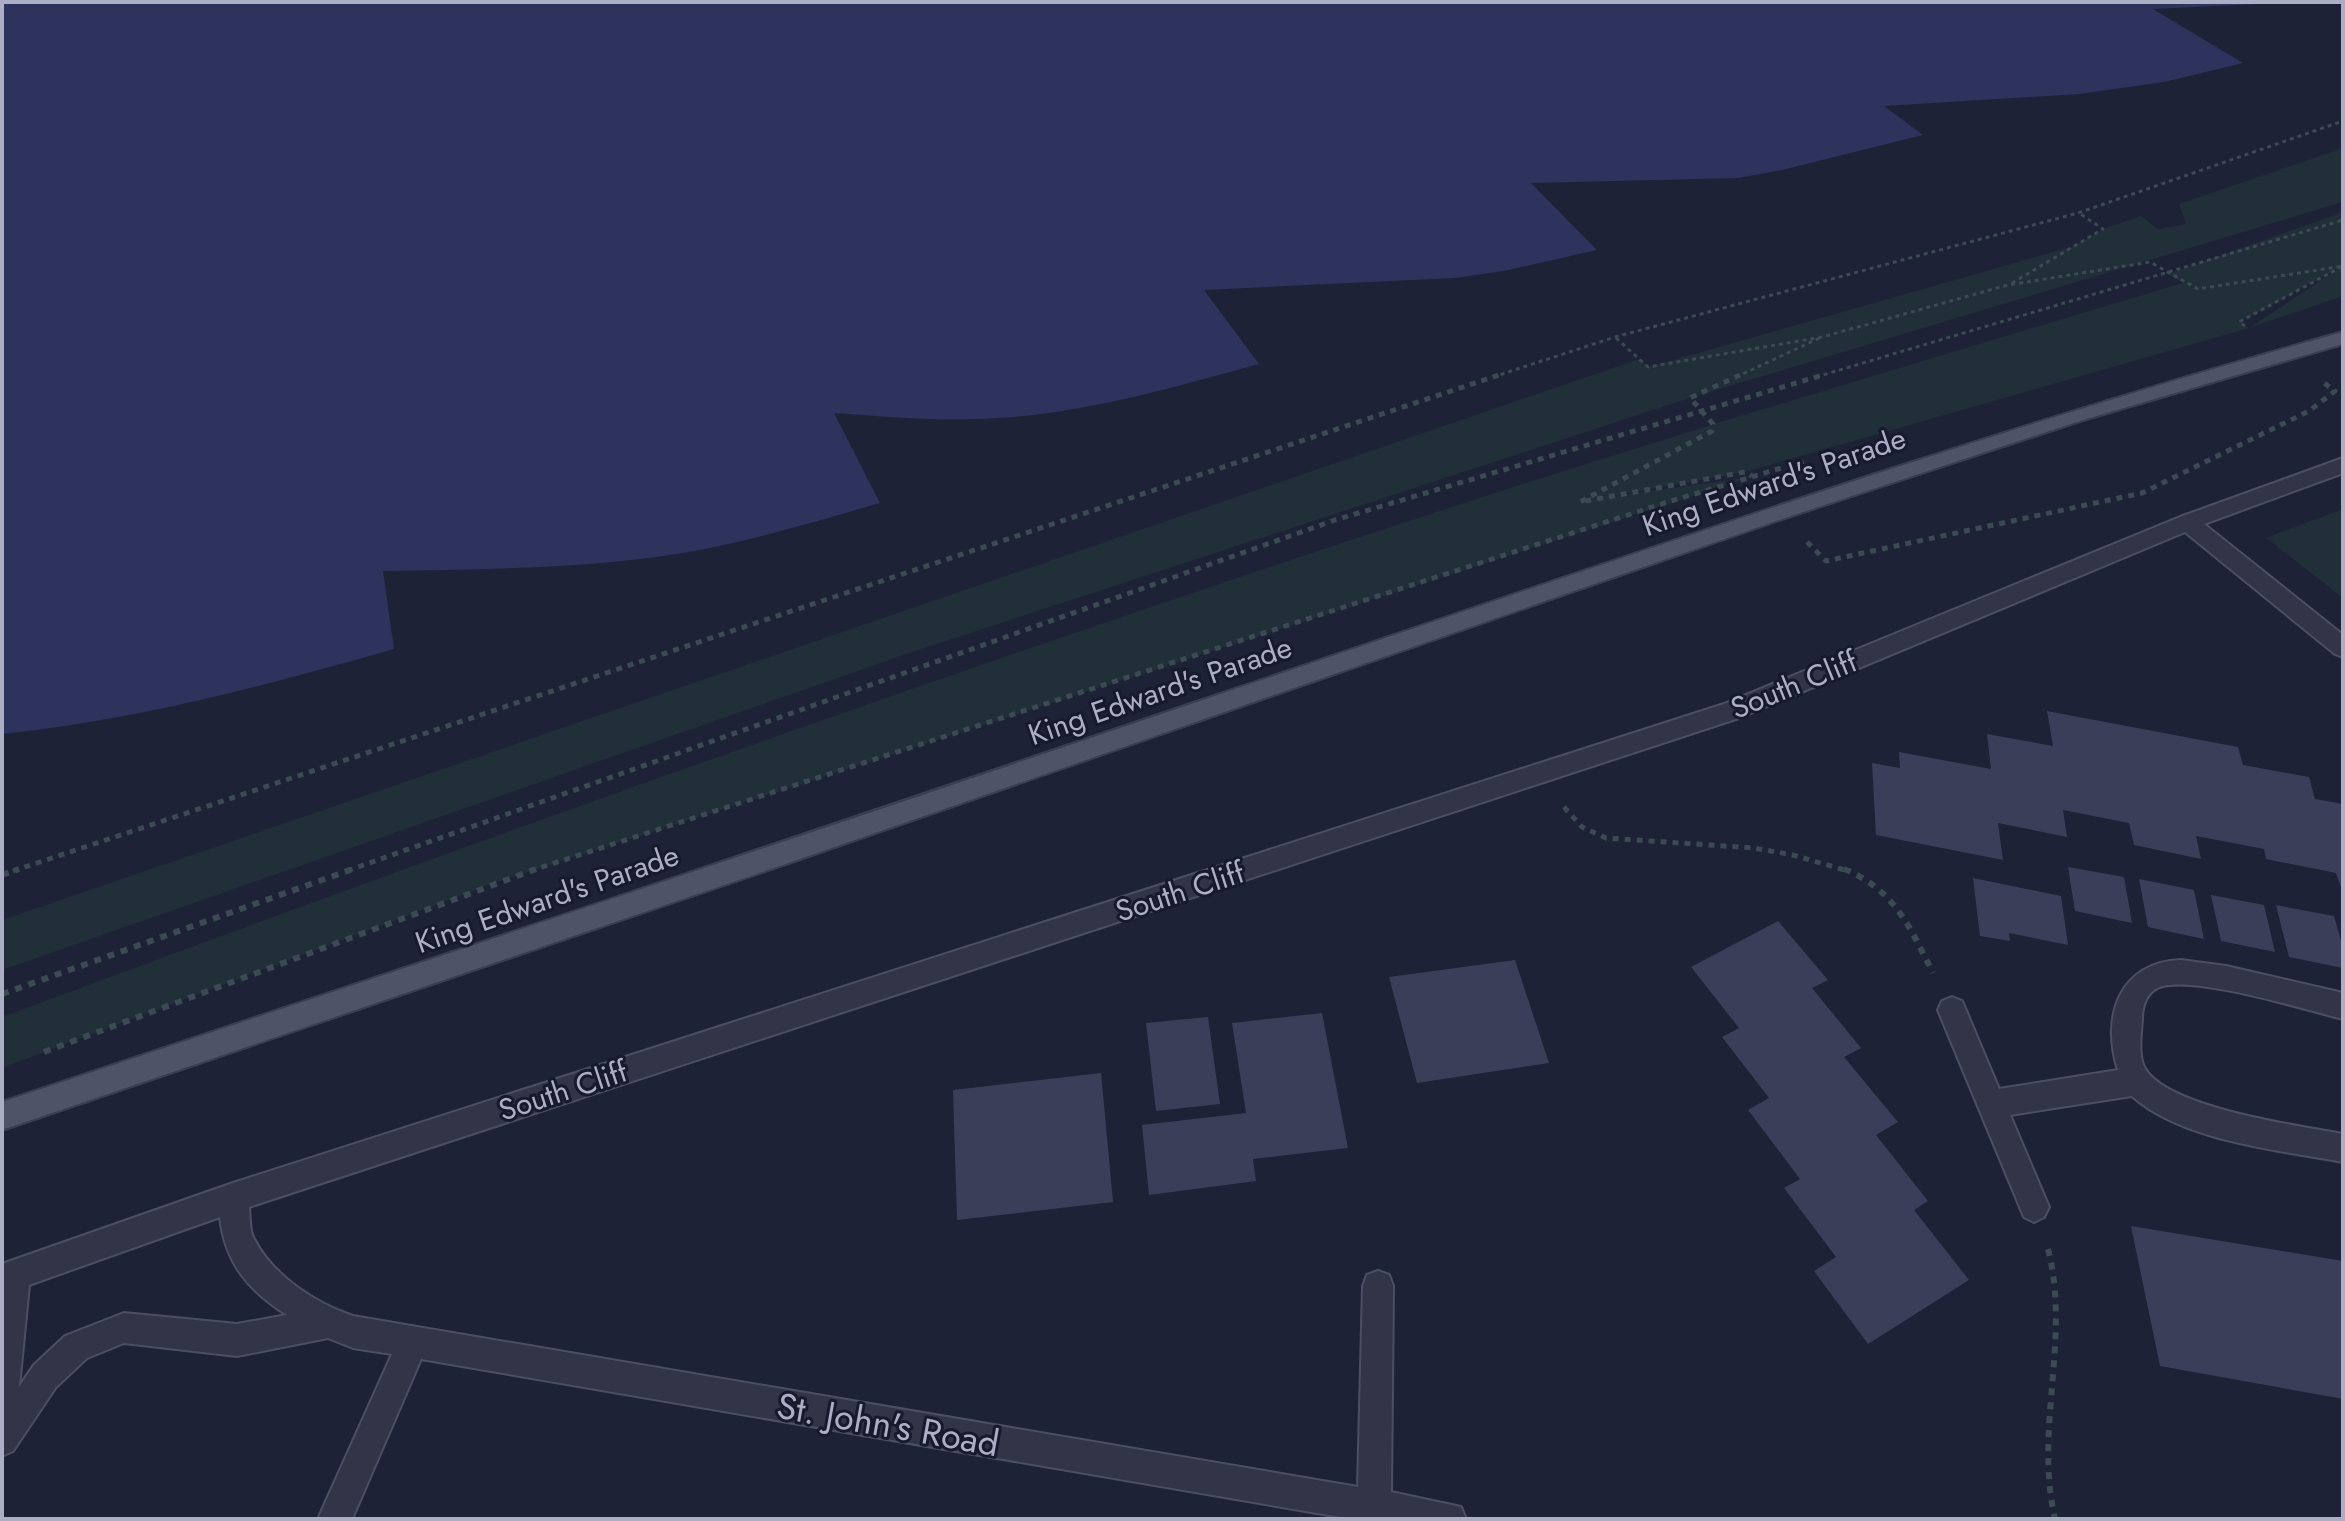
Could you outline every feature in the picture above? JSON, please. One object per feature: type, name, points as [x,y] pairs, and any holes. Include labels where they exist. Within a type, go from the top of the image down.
[{"type":"main road","name":"King Edward's Parade","points":[[2,1116],[759,862],[1778,513],[2076,415],[2343,338]]},
{"type":"street","name":"South Cliff","points":[[8,1276],[233,1198],[1731,711],[2187,522],[2343,465]]},
{"type":"street","points":[[2187,522],[2343,648]]},
{"type":"street","points":[[2343,1006],[2203,976],[2164,973],[2143,981],[2129,1004],[2127,1055],[2138,1081],[2166,1102],[2219,1124],[2343,1148]]},
{"type":"street","points":[[1952,1010],[2034,1207]]},
{"type":"street","points":[[1991,1104],[2138,1081]]},
{"type":"street","name":"St. John's Road","points":[[233,1198],[238,1243],[272,1288],[328,1323],[353,1332],[1449,1519]]},
{"type":"street","points":[[2,1398],[8,1276]]},
{"type":"street","points":[[1374,1506],[1378,1286]]},
{"type":"street","name":"St. John's Road","points":[[2,1440],[45,1376],[76,1347],[124,1328],[237,1340],[328,1323]]},
{"type":"street","points":[[335,1519],[412,1344]]},
{"type":"path","points":[[2,875],[1247,457],[1615,337],[2078,213],[2343,121]]},
{"type":"path","points":[[2008,285],[2103,229],[2078,213]]},
{"type":"path","points":[[2,994],[1335,520],[2343,220]]},
{"type":"path","points":[[1615,337],[1648,367],[1822,337],[2008,285],[2150,262],[2198,289],[2343,266],[2239,322],[2249,328]]},
{"type":"path","points":[[2234,333],[2262,324]]},
{"type":"path","points":[[1822,337],[1690,398],[1698,411],[1713,424],[1712,431],[1580,502],[1745,472],[1778,513],[1826,561],[2142,493],[2309,411],[2335,391],[2287,354]]},
{"type":"path","points":[[32,1056],[494,883],[1812,459]]},
{"type":"path","points":[[1541,775],[1577,826],[1588,833],[1804,856],[1843,867],[1864,877],[1885,893],[1903,915],[1952,1010]]},
{"type":"path","points":[[2034,1207],[2054,1267],[2059,1318],[2047,1431],[2047,1471],[2055,1519]]},
{"type":"shaded area","points":[[2343,148],[2343,202],[1690,398],[909,653],[2,970],[2,920],[1639,359],[1649,367],[2074,246],[2103,229],[2141,216],[2158,229],[2186,224],[2179,204]]},
{"type":"shaded area","points":[[2343,212],[2343,296],[2249,328],[1745,472],[1613,496],[1752,477],[494,883],[2,1068],[2,1017],[184,950],[730,752],[1280,564],[1643,446],[2183,283],[2168,274]],"holes":[[[2331,273],[2332,273],[2249,328],[2240,322]]]},
{"type":"shaded area","points":[[2343,509],[2343,598],[2266,538]]},
{"type":"water","points":[[2,2],[2300,2],[2153,9],[2243,63],[2164,82],[2079,94],[1884,106],[1923,135],[1739,178],[1531,183],[1597,250],[1504,271],[1455,278],[1204,290],[1259,364],[1119,400],[1048,413],[958,419],[834,413],[880,503],[754,538],[641,559],[494,569],[383,571],[394,649],[151,711],[2,734]]},
{"type":"building","points":[[2047,711],[2238,747],[2243,765],[2309,777],[2315,799],[2343,804],[2343,893],[2336,873],[2266,859],[2264,849],[2196,836],[2201,859],[2134,845],[2129,823],[2063,810],[2067,837],[1998,823],[2003,860],[1876,835],[1872,763],[1900,768],[1899,752],[1991,769],[1987,734],[2053,746]]},
{"type":"building","points":[[2068,867],[2124,877],[2132,923],[2075,911]]},
{"type":"building","points":[[1973,878],[2061,896],[2068,945],[2009,933],[2010,941],[1980,936]]},
{"type":"building","points":[[2139,879],[2194,890],[2204,939],[2148,927]]},
{"type":"building","points":[[2211,895],[2264,905],[2275,952],[2221,941]]},
{"type":"building","points":[[2276,905],[2334,916],[2343,948],[2343,968],[2289,957]]},
{"type":"building","points":[[1778,921],[1828,980],[1812,988],[1861,1048],[1844,1057],[1898,1122],[1876,1135],[1928,1201],[1914,1210],[1969,1280],[1868,1344],[1814,1271],[1836,1257],[1784,1188],[1800,1179],[1748,1110],[1769,1098],[1722,1037],[1739,1028],[1691,967]]},
{"type":"building","points":[[1515,960],[1549,1063],[1417,1083],[1389,977]]},
{"type":"building","points":[[1322,1013],[1348,1148],[1253,1159],[1256,1181],[1149,1195],[1142,1125],[1246,1113],[1232,1023]]},
{"type":"building","points":[[1208,1017],[1220,1104],[1156,1111],[1146,1023]]},
{"type":"building","points":[[1101,1073],[1113,1202],[957,1220],[953,1090]]},
{"type":"building","points":[[2131,1226],[2343,1261],[2343,1399],[2160,1366]]}]
